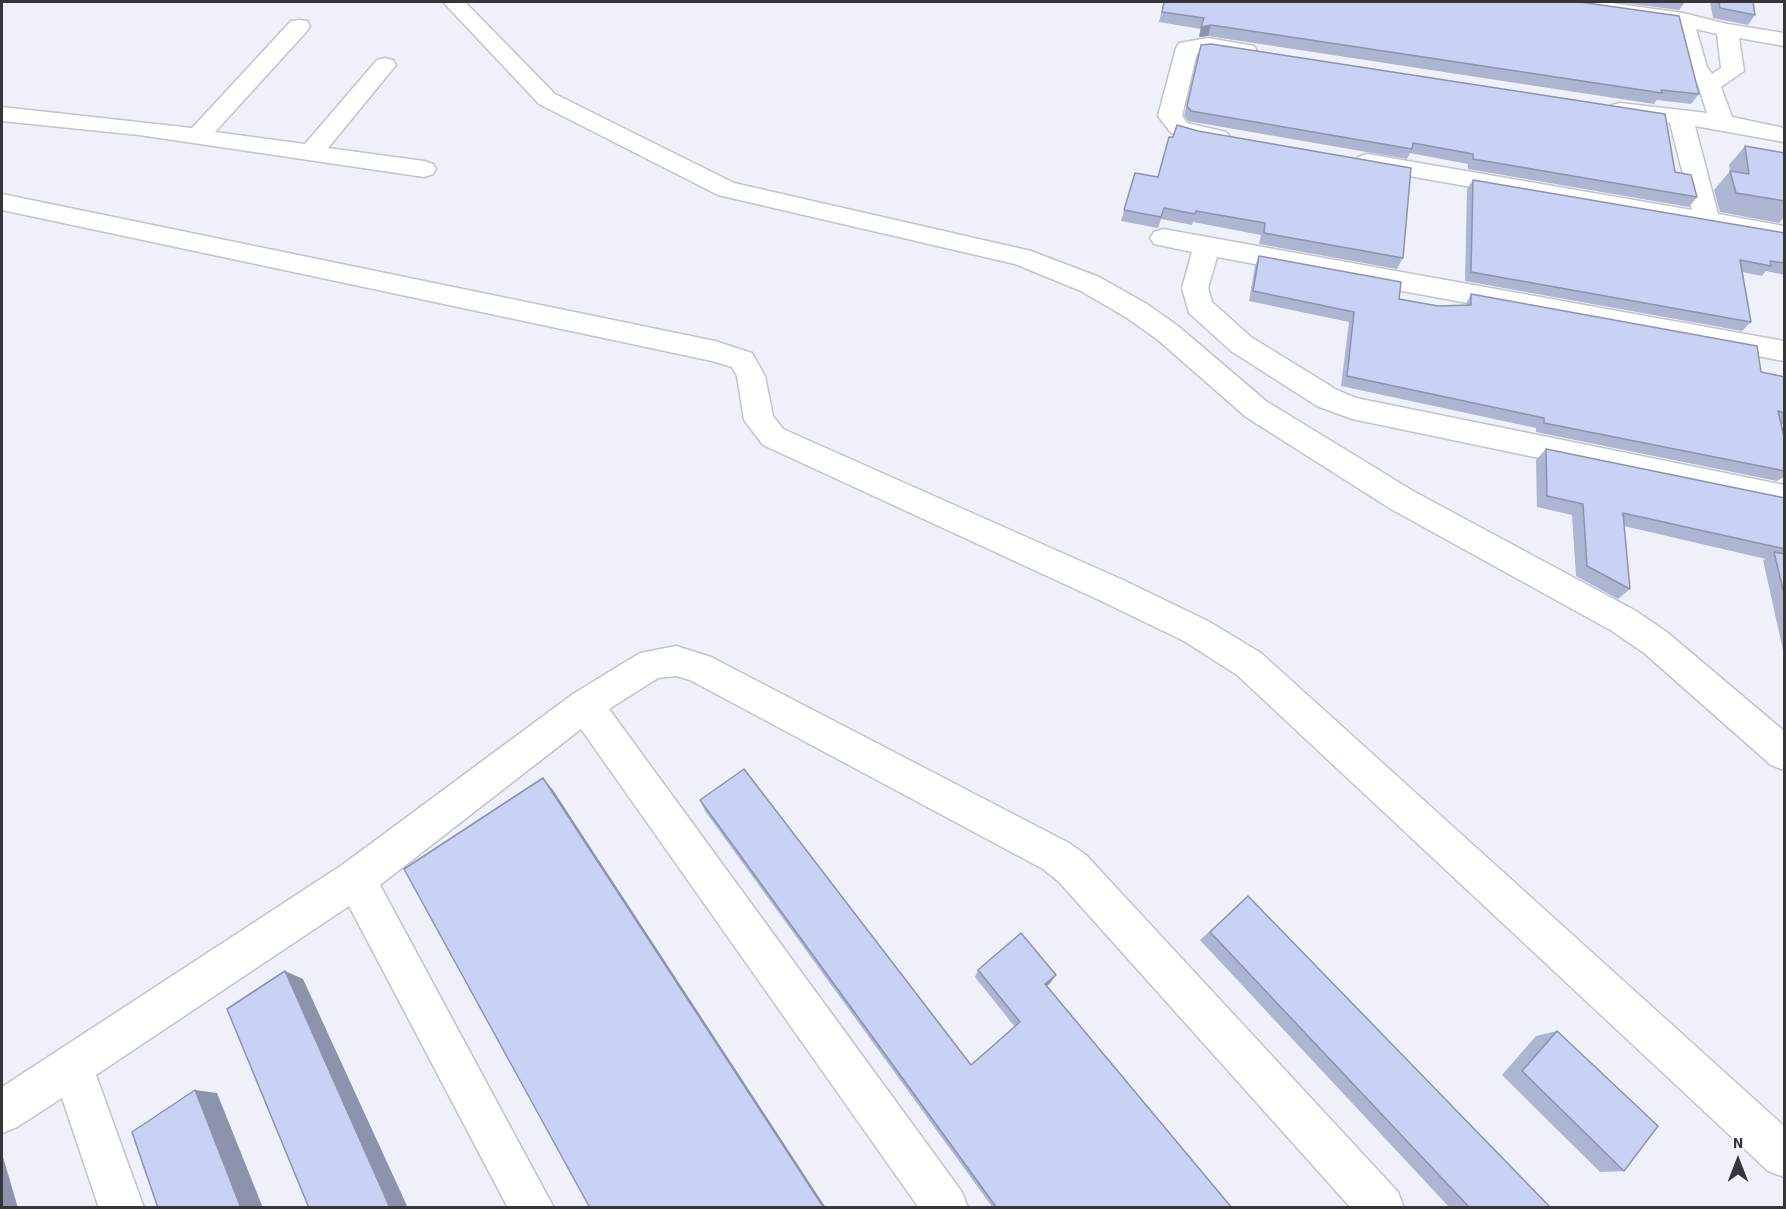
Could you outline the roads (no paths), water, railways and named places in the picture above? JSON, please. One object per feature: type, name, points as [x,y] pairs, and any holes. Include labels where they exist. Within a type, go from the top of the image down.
[{"type":"street","points":[[453,2],[548,99],[727,189],[1022,257],[1090,284],[1137,311],[1168,333],[1256,409],[1402,500],[1640,632],[1785,753]]},
{"type":"street","points":[[1563,2],[1683,19],[1727,30],[1785,39]]},
{"type":"street","points":[[1683,19],[1696,67],[1709,85],[1722,122]]},
{"type":"street","points":[[198,136],[299,26]]},
{"type":"street","points":[[1709,85],[1733,71],[1727,30]]},
{"type":"street","points":[[1242,141],[1195,133],[1179,128],[1174,123],[1170,116],[1187,48],[1208,45],[1267,54]]},
{"type":"street","points":[[311,153],[385,64]]},
{"type":"street","points":[[1598,106],[1681,119],[1722,122],[1785,135]]},
{"type":"street","points":[[2,114],[198,136],[424,169]]},
{"type":"street","points":[[1681,119],[1707,219]]},
{"type":"street","points":[[1347,158],[1707,219],[1783,241]]},
{"type":"street","points":[[2,202],[715,351],[742,360],[751,375],[759,420],[773,437],[1111,590],[1196,631],[1249,664],[1785,1155]]},
{"type":"street","points":[[1163,238],[1785,351]]},
{"type":"street","points":[[1206,246],[1195,288],[1199,306],[1241,344],[1327,398],[1352,408],[1785,498]]},
{"type":"street","points":[[2,1112],[357,879],[585,705],[652,664],[676,661],[699,668],[1056,856],[1073,869],[1382,1208]]},
{"type":"street","points":[[585,705],[946,1208]]},
{"type":"street","points":[[357,879],[532,1208]]},
{"type":"street","points":[[72,1066],[122,1208]]}]
